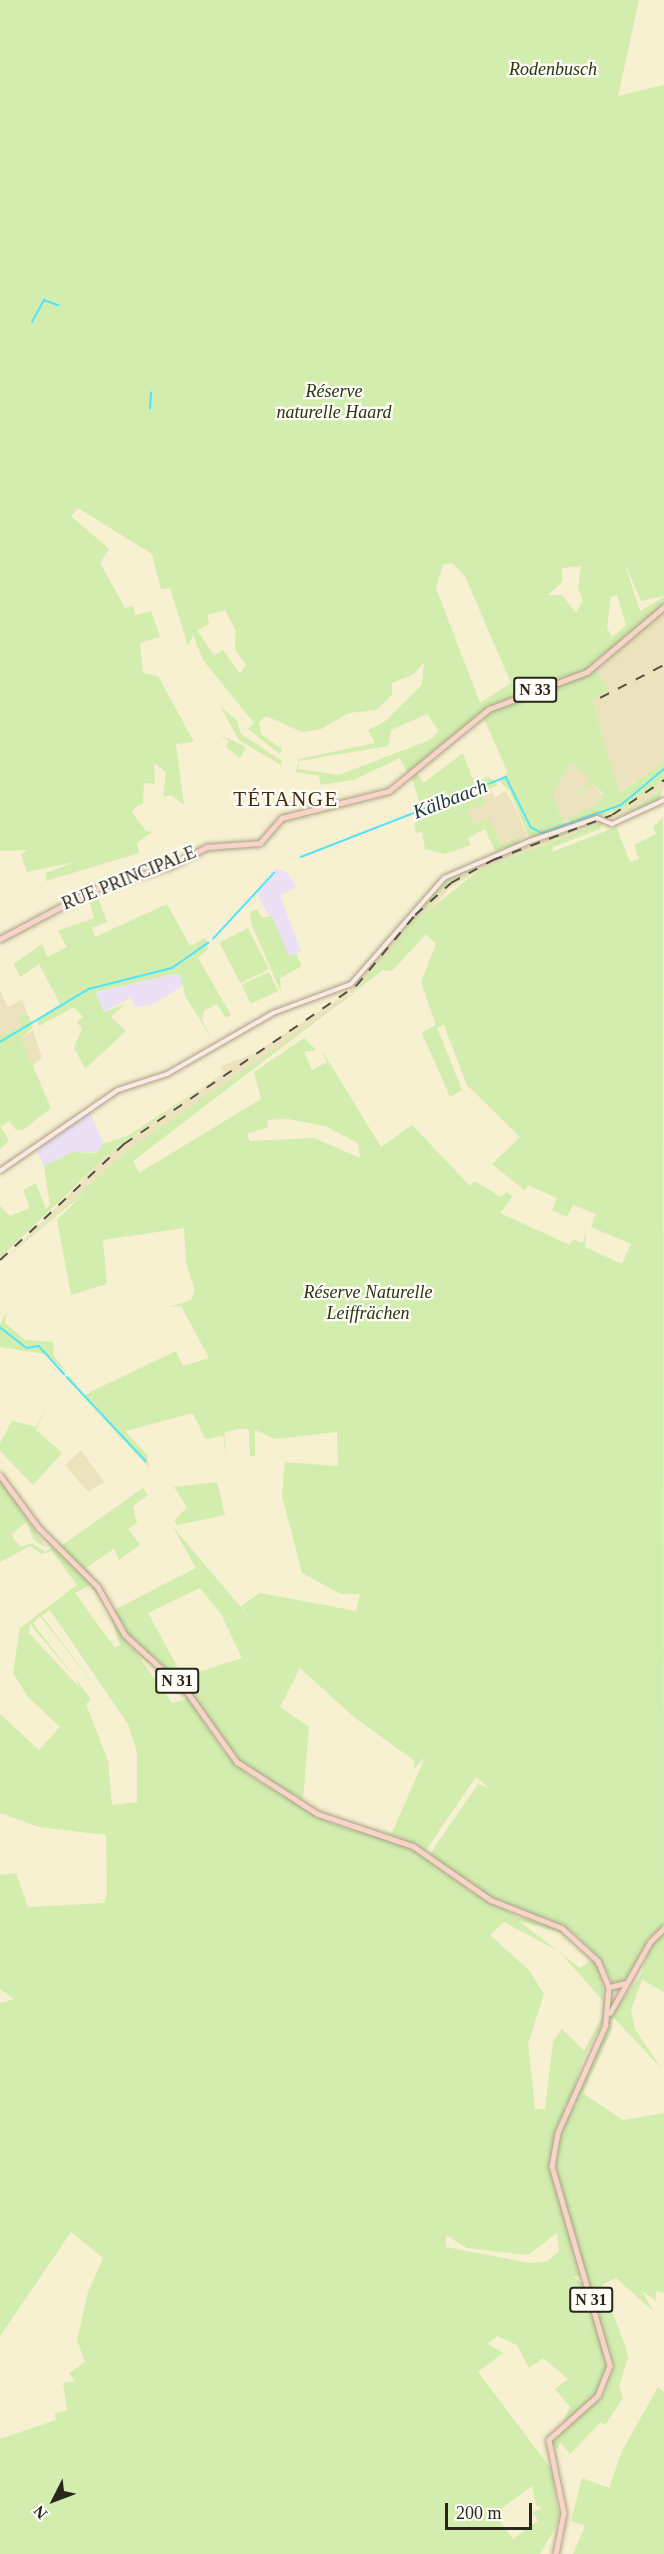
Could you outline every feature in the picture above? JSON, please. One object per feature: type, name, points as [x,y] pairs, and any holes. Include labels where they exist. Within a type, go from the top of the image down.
[{"type":"main road","name":"RUE PRINCIPALE","points":[[0,939],[95,889],[170,866],[207,847],[248,846],[264,839],[287,816],[389,791],[489,709],[579,676],[664,607]]},
{"type":"main road","points":[[0,1171],[118,1090],[167,1074],[275,1012],[345,987],[370,965],[444,878],[592,819],[607,823],[664,800]]},
{"type":"main road","name":"N 31","points":[[0,1475],[39,1528],[98,1587],[124,1635],[188,1693],[237,1762],[318,1814],[413,1846],[491,1900],[562,1928],[595,1957],[609,1987],[608,2015]]},
{"type":"main road","points":[[609,1987],[629,1982],[650,1942],[664,1928]]},
{"type":"main road","name":"N 31","points":[[556,2554],[564,2508],[549,2440],[598,2397],[610,2366],[560,2208],[552,2156],[608,2015],[629,1982]]},
{"type":"shaded area","points":[[664,607],[664,762],[618,793],[592,700],[594,667]]},
{"type":"shaded area","points":[[570,762],[591,779],[572,800],[593,784],[606,800],[564,823],[553,793]]},
{"type":"shaded area","points":[[664,779],[664,787],[631,810],[479,870],[450,888],[352,994],[350,990],[411,917],[448,883],[487,861],[603,818]]},
{"type":"shaded area","points":[[490,789],[495,797],[505,791],[512,801],[527,834],[523,838],[503,846],[483,820],[474,824],[468,811],[482,804],[481,793]]},
{"type":"shaded area","points":[[276,868],[286,872],[297,887],[280,895],[301,951],[289,957],[257,893]]},
{"type":"shaded area","points":[[174,974],[181,975],[184,985],[152,1005],[135,1007],[130,998],[104,1012],[96,992]]},
{"type":"shaded area","points":[[0,991],[8,1007],[22,999],[27,1013],[18,1017],[22,1026],[0,1036]]},
{"type":"shaded area","points":[[347,993],[349,997],[282,1046],[124,1153],[0,1264],[111,1152],[223,1073],[221,1066],[255,1053]]},
{"type":"shaded area","points":[[33,1030],[42,1058],[32,1066],[21,1039]]},
{"type":"shaded area","points":[[90,1113],[104,1144],[99,1152],[73,1152],[44,1166],[37,1150]]},
{"type":"shaded area","points":[[81,1450],[104,1482],[88,1492],[65,1465]]},
{"type":"green space","name":"Réserve naturelle Haard","points":[[0,0],[639,0],[618,96],[664,85],[664,596],[641,601],[625,564],[640,611],[664,597],[664,607],[594,667],[609,691],[592,700],[619,793],[664,762],[664,779],[623,809],[570,825],[569,818],[598,804],[603,793],[593,784],[571,801],[591,779],[570,763],[553,793],[565,827],[530,839],[510,792],[498,779],[508,773],[481,712],[408,773],[400,758],[353,780],[321,785],[319,776],[296,772],[299,759],[375,743],[368,730],[384,722],[422,685],[424,662],[414,674],[392,683],[392,695],[376,710],[349,713],[321,729],[302,732],[266,716],[259,722],[261,734],[282,749],[280,754],[248,729],[254,723],[203,660],[193,635],[188,646],[170,588],[161,589],[152,554],[78,508],[71,516],[109,549],[100,563],[125,608],[133,606],[135,615],[151,611],[160,637],[140,643],[143,673],[158,676],[194,742],[176,744],[184,805],[171,795],[163,797],[166,772],[154,763],[155,784],[144,783],[143,803],[131,811],[146,831],[152,832],[137,843],[139,853],[46,881],[46,873],[75,862],[27,872],[21,855],[27,850],[0,851]],"holes":[[[452,563],[465,576],[511,683],[480,703],[436,588],[443,564]],[[581,566],[578,588],[583,600],[576,613],[562,595],[548,595],[562,582],[562,568]],[[617,595],[626,625],[612,637],[607,628],[611,597]],[[225,610],[236,631],[235,650],[246,664],[240,674],[223,650],[214,655],[197,630],[209,624],[207,615]],[[427,714],[439,731],[430,740],[339,775],[298,769],[299,761],[388,746],[391,730]]]},
{"type":"green space","points":[[220,706],[237,721],[241,734],[282,761],[281,765],[239,740]]},
{"type":"green space","points":[[219,734],[246,747],[240,758],[226,747],[229,741]]},
{"type":"green space","points":[[463,753],[472,777],[479,781],[489,777],[498,785],[481,793],[486,804],[468,811],[474,824],[488,817],[501,845],[521,838],[519,844],[495,851],[485,829],[468,838],[471,845],[445,854],[425,849],[422,832],[416,833],[414,817],[422,813],[412,777],[417,773],[423,783]]},
{"type":"green space","points":[[664,787],[658,801],[607,821],[635,808]]},
{"type":"green space","name":"Réserve Naturelle Leiffrächen","points":[[663,818],[664,1924],[647,1940],[630,1975],[615,1985],[597,1955],[572,1931],[479,1892],[430,1854],[478,1784],[489,1788],[476,1777],[426,1850],[385,1832],[335,1819],[242,1764],[176,1676],[130,1638],[97,1582],[61,1546],[143,1488],[148,1495],[133,1506],[137,1523],[128,1529],[140,1545],[119,1560],[114,1549],[86,1568],[102,1588],[114,1610],[196,1568],[173,1527],[255,1624],[241,1606],[260,1593],[356,1611],[360,1594],[341,1594],[302,1573],[282,1496],[285,1462],[338,1466],[337,1432],[275,1439],[255,1430],[255,1456],[250,1456],[249,1429],[238,1429],[224,1433],[227,1458],[223,1436],[205,1439],[193,1413],[125,1431],[147,1455],[149,1468],[66,1378],[70,1376],[84,1395],[176,1351],[183,1366],[209,1358],[181,1306],[170,1307],[191,1300],[195,1290],[186,1263],[184,1228],[103,1240],[107,1284],[71,1295],[57,1220],[86,1191],[17,1249],[124,1153],[333,1008],[133,1161],[139,1173],[261,1099],[254,1072],[304,1038],[316,1050],[304,1052],[312,1070],[327,1062],[321,1049],[381,1147],[412,1125],[470,1186],[474,1181],[501,1197],[506,1192],[513,1196],[500,1213],[570,1245],[573,1239],[583,1243],[586,1230],[585,1247],[622,1264],[631,1244],[591,1227],[596,1214],[573,1205],[567,1217],[552,1210],[557,1198],[528,1185],[525,1191],[492,1164],[520,1137],[467,1085],[444,1025],[437,1028],[462,1090],[450,1097],[422,1033],[436,1025],[421,982],[436,944],[426,934],[392,971],[383,970],[355,991],[413,923],[479,870],[603,822],[600,829],[553,847],[552,852],[616,827],[630,862],[639,859],[634,845],[656,834],[653,827]],"holes":[[[288,1119],[325,1126],[358,1143],[360,1158],[314,1138],[250,1141],[247,1134],[268,1127],[267,1120]],[[200,1588],[221,1614],[242,1658],[183,1677],[148,1613]],[[300,1668],[355,1718],[415,1761],[413,1770],[425,1757],[392,1833],[335,1819],[303,1800],[309,1727],[280,1707]]]},
{"type":"green space","points":[[599,820],[487,861],[448,883],[350,990],[446,880],[479,863]]},
{"type":"green space","points":[[96,893],[107,922],[92,928],[95,937],[167,904],[190,946],[206,938],[208,949],[198,958],[231,1015],[226,1018],[217,1004],[204,1011],[202,1020],[212,1039],[185,996],[181,975],[173,974],[96,992],[104,1012],[125,1004],[111,1017],[126,1031],[85,1069],[74,1047],[82,1029],[77,1022],[83,1017],[74,1007],[39,1026],[36,1020],[60,1004],[39,964],[20,977],[14,964],[42,944],[47,957],[67,947],[58,931],[94,918],[88,896]]},
{"type":"green space","points":[[257,909],[262,918],[272,916],[289,956],[296,954],[302,966],[280,978],[281,992],[251,923],[250,912]]},
{"type":"green space","points":[[248,928],[269,969],[240,984],[219,943]]},
{"type":"green space","points":[[269,972],[278,991],[251,1004],[242,985]]},
{"type":"green space","points":[[27,1013],[33,1027],[21,1039],[51,1108],[23,1130],[16,1130],[9,1121],[1,1127],[9,1141],[0,1149],[0,1036],[21,1026],[18,1017]]},
{"type":"green space","points":[[204,1086],[111,1152],[0,1258],[0,1206],[10,1216],[30,1208],[23,1190],[36,1183],[46,1209],[50,1205],[44,1166],[73,1152],[97,1153],[103,1144],[129,1135]]},
{"type":"green space","points":[[7,1312],[5,1323],[25,1340],[53,1342],[54,1356],[67,1372],[45,1354],[0,1347],[0,1324]]},
{"type":"green space","points":[[47,1406],[36,1430],[62,1453],[33,1485],[0,1451],[0,1443],[12,1421],[36,1427]]},
{"type":"green space","points":[[0,1478],[46,1548],[34,1540],[26,1522],[12,1534],[14,1539],[21,1547],[32,1543],[45,1552],[52,1548],[42,1535],[88,1577],[108,1610],[90,1585],[75,1593],[115,1648],[120,1645],[110,1615],[129,1645],[165,1675],[136,1653],[172,1703],[184,1700],[187,1696],[221,1748],[248,1775],[332,1824],[411,1846],[469,1890],[518,1917],[557,1927],[569,1935],[519,1921],[557,1951],[504,1922],[490,1935],[529,1970],[544,1994],[528,2044],[535,2109],[545,2109],[553,2041],[562,2029],[584,2051],[602,2017],[603,2001],[562,1954],[580,1968],[594,1959],[602,1973],[605,2018],[583,2059],[569,2105],[564,2103],[567,2109],[550,2165],[580,2275],[573,2277],[583,2284],[606,2353],[607,2374],[591,2402],[563,2422],[570,2407],[555,2389],[568,2379],[543,2358],[529,2368],[517,2345],[497,2336],[488,2344],[503,2353],[478,2372],[552,2470],[559,2521],[540,2554],[0,2554],[0,2439],[56,2420],[55,2414],[67,2410],[63,2383],[75,2381],[69,2373],[85,2362],[77,2340],[88,2292],[103,2258],[71,2232],[0,2336],[0,2003],[14,1999],[0,1989],[0,1875],[16,1873],[28,1907],[104,1903],[107,1892],[106,1835],[39,1827],[0,1813],[0,1714],[39,1750],[60,1727],[28,1697],[13,1673],[20,1628],[77,1585],[52,1551],[42,1554],[30,1546],[0,1562]],"holes":[[[50,1610],[128,1724],[137,1752],[137,1802],[112,1805],[108,1761],[86,1704],[91,1699],[33,1623],[40,1616],[101,1694],[42,1616]],[[30,1624],[75,1678],[80,1688],[29,1633]],[[557,2233],[559,2251],[548,2261],[529,2263],[446,2247],[446,2235],[467,2248],[528,2255]],[[532,2486],[536,2505],[542,2508],[533,2512],[538,2521],[513,2539],[499,2520],[501,2509]]]},
{"type":"green space","points":[[217,1482],[225,1515],[177,1525],[174,1521],[187,1507],[174,1487]]},
{"type":"green space","points":[[165,1675],[183,1690],[183,1698]]},
{"type":"green space","points":[[664,1931],[664,1992],[642,1980],[631,2010],[635,2029],[662,2069],[613,2017],[611,2031],[583,2093],[623,2120],[664,2113],[664,2293],[656,2291],[656,2301],[642,2291],[653,2311],[616,2278],[602,2285],[628,2358],[619,2386],[623,2398],[605,2425],[601,2422],[570,2454],[560,2442],[558,2449],[552,2444],[553,2437],[601,2399],[614,2367],[557,2192],[556,2142],[572,2107],[579,2104],[574,2102],[611,2014],[641,1975],[651,1943]]},
{"type":"green space","points":[[658,2387],[664,2392],[664,2554],[573,2554],[585,2526],[571,2521],[582,2478],[609,2488],[622,2451]]},
{"type":"waterway","points":[[32,322],[44,300],[58,305]]},
{"type":"waterway","points":[[150,409],[151,393]]},
{"type":"waterway","name":"Kälbaach","points":[[301,857],[506,777],[531,827],[542,833],[621,805],[664,769]]},
{"type":"waterway","name":"Kälbaach","points":[[213,939],[274,873]]},
{"type":"waterway","name":"Kälbaach","points":[[0,1042],[89,989],[172,968],[208,943]]},
{"type":"waterway","points":[[0,1327],[27,1348],[39,1346],[64,1374]]},
{"type":"waterway","points":[[67,1377],[146,1461]]},
{"type":"railway","points":[[600,698],[664,665]]},
{"type":"railway","points":[[0,1260],[124,1144],[356,986],[415,915],[451,883],[493,860],[612,815],[664,780]]},
{"type":"district","name":"TÉTANGE","points":[[286,799]]},
{"type":"park label","name":"Rodenbusch","points":[[553,69]]}]
